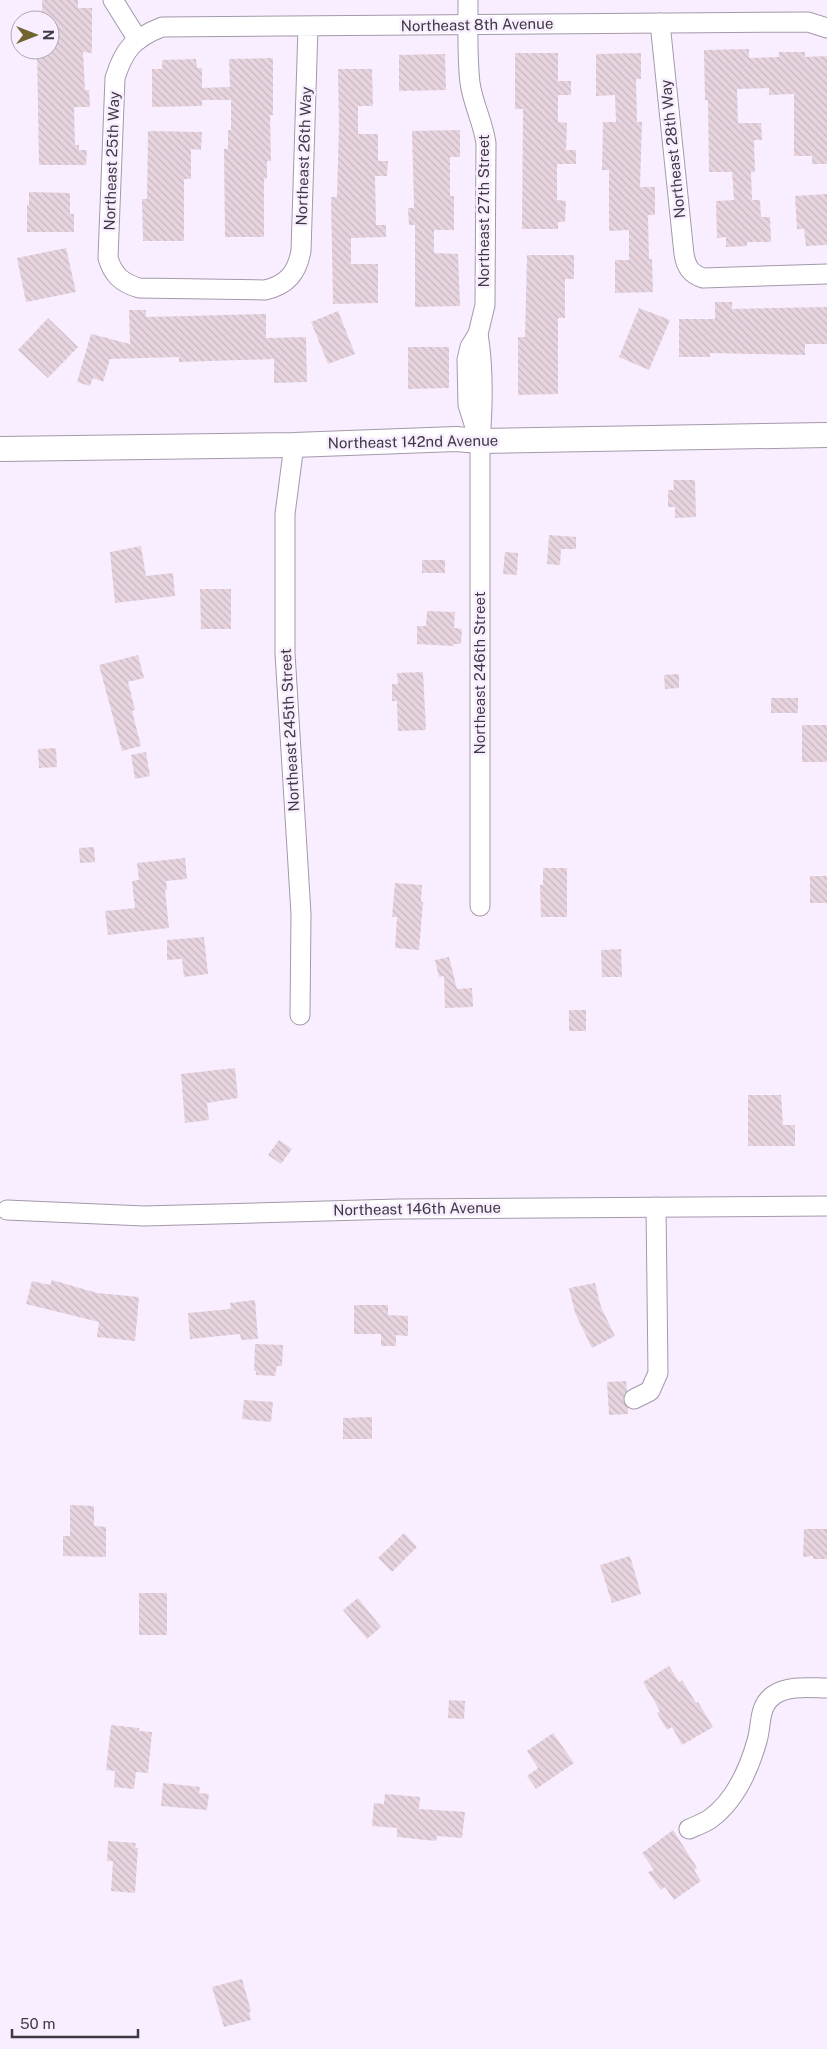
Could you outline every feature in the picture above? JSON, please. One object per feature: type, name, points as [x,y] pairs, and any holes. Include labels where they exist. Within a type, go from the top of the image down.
[{"type":"main road","name":"Northeast 142nd Avenue","points":[[0,448],[294,445],[456,439],[480,441],[827,436]]},
{"type":"street","points":[[114,0],[134,42]]},
{"type":"street","name":"Northeast 27th Street","points":[[468,0],[470,83],[474,102],[484,126],[486,143],[485,305],[478,334],[482,360],[483,395],[480,441]]},
{"type":"street","name":"Northeast 8th Avenue","points":[[134,42],[145,34],[162,27],[808,22],[827,28]]},
{"type":"street","name":"Northeast 28th Way","points":[[660,23],[685,261],[692,272],[703,278],[827,274]]},
{"type":"street","name":"Northeast 26th Way","points":[[118,278],[128,285],[139,288],[265,290],[286,282],[297,268],[302,251],[308,26]]},
{"type":"street","name":"Northeast 25th Way","points":[[118,278],[111,269],[108,258],[115,78],[120,60],[134,42]]},
{"type":"street","name":"Northeast 246th Street","points":[[480,441],[480,906]]},
{"type":"street","name":"Northeast 245th Street","points":[[294,445],[286,514],[285,653],[301,914],[300,1015]]},
{"type":"street","name":"Northeast 146th Avenue","points":[[7,1210],[144,1216],[398,1208],[827,1206]]},
{"type":"street","points":[[634,1399],[650,1391],[658,1373],[656,1207]]},
{"type":"street","points":[[689,1829],[709,1820],[728,1803],[742,1779],[758,1740],[762,1711],[772,1697],[781,1691],[799,1688],[827,1688]]},
{"type":"building","points":[[42,0],[78,0],[78,8],[92,8],[92,53],[83,52],[85,90],[89,90],[90,107],[74,107],[75,145],[79,145],[79,150],[87,150],[86,165],[39,165],[37,60],[60,60],[60,10],[42,10]]},
{"type":"building","points":[[749,49],[749,58],[779,57],[779,52],[805,52],[805,57],[827,56],[827,164],[812,164],[812,156],[794,156],[794,94],[769,95],[769,88],[737,89],[738,123],[761,123],[762,140],[754,140],[755,172],[751,172],[752,200],[760,200],[761,217],[770,217],[771,242],[747,242],[747,246],[726,247],[726,237],[717,238],[716,201],[734,200],[732,172],[709,172],[708,100],[705,100],[704,50]]},
{"type":"building","points":[[515,53],[558,53],[558,81],[571,81],[571,95],[558,95],[558,122],[567,123],[566,150],[576,150],[576,164],[557,164],[557,200],[566,201],[565,222],[558,222],[558,229],[522,229],[523,109],[515,109]]},
{"type":"building","points":[[641,53],[641,79],[636,79],[637,122],[642,122],[640,187],[655,187],[655,215],[648,215],[649,259],[652,259],[653,292],[615,293],[615,260],[629,260],[629,230],[609,231],[609,170],[602,170],[603,122],[616,122],[615,95],[596,96],[596,54]]},
{"type":"building","points":[[445,54],[446,90],[399,91],[399,55]]},
{"type":"building","points":[[273,58],[273,115],[270,115],[271,161],[267,161],[267,178],[264,179],[264,237],[225,237],[224,149],[228,149],[228,130],[231,130],[231,100],[202,100],[202,106],[152,107],[152,69],[162,69],[162,60],[196,59],[197,68],[202,68],[202,88],[230,87],[229,59]]},
{"type":"building","points":[[338,69],[372,69],[373,106],[358,106],[358,134],[378,134],[378,161],[388,161],[387,176],[375,176],[376,225],[386,225],[386,237],[351,238],[351,264],[378,264],[378,303],[333,304],[331,197],[337,197]]},
{"type":"building","points":[[460,130],[460,157],[450,157],[450,196],[454,196],[454,230],[434,230],[434,253],[458,254],[460,306],[415,307],[415,225],[409,225],[408,208],[414,208],[412,131]]},
{"type":"building","points":[[148,131],[202,132],[201,150],[191,149],[191,179],[184,179],[184,241],[143,241],[142,199],[147,199]]},
{"type":"building","points":[[29,192],[70,193],[70,214],[74,214],[74,232],[27,232]]},
{"type":"building","points":[[827,194],[827,245],[806,246],[804,229],[797,229],[795,196]]},
{"type":"building","points":[[66,248],[76,292],[26,302],[17,258]]},
{"type":"building","points":[[527,255],[574,255],[574,279],[565,279],[565,318],[558,318],[558,394],[518,395],[518,337],[525,337]]},
{"type":"building","points":[[715,302],[732,302],[732,309],[827,307],[827,344],[805,344],[805,355],[710,353],[710,357],[679,357],[679,319],[715,319]]},
{"type":"building","points":[[639,308],[670,320],[649,370],[619,357]]},
{"type":"building","points":[[129,310],[146,310],[146,317],[266,314],[266,338],[306,337],[307,382],[274,383],[274,359],[179,362],[179,357],[110,359],[103,382],[93,378],[90,386],[77,382],[91,334],[130,344]]},
{"type":"building","points":[[338,311],[355,354],[328,364],[311,322]]},
{"type":"building","points":[[48,318],[78,347],[48,378],[18,350]]},
{"type":"building","points":[[408,347],[449,347],[449,388],[408,389]]},
{"type":"building","points":[[673,480],[695,480],[696,517],[675,518],[675,507],[668,507],[668,490],[674,490]]},
{"type":"building","points":[[549,535],[576,537],[576,549],[561,549],[560,565],[547,564]]},
{"type":"building","points":[[141,546],[146,576],[173,573],[175,596],[115,603],[110,552]]},
{"type":"building","points":[[505,552],[518,553],[517,575],[503,574]]},
{"type":"building","points":[[422,560],[445,560],[445,573],[422,573]]},
{"type":"building","points":[[200,589],[231,589],[231,629],[201,629]]},
{"type":"building","points":[[427,611],[455,612],[454,628],[462,629],[461,644],[454,644],[454,646],[417,644],[417,626],[426,626]]},
{"type":"building","points":[[138,655],[144,678],[128,682],[135,710],[132,711],[141,746],[122,751],[99,665]]},
{"type":"building","points":[[423,672],[426,730],[398,731],[397,701],[392,701],[392,684],[398,684],[397,673]]},
{"type":"building","points":[[679,674],[679,688],[665,689],[664,675]]},
{"type":"building","points":[[771,698],[798,698],[798,713],[771,713]]},
{"type":"building","points":[[802,725],[827,725],[827,762],[802,762]]},
{"type":"building","points":[[56,748],[57,767],[39,768],[38,749]]},
{"type":"building","points":[[146,752],[150,776],[135,779],[131,755]]},
{"type":"building","points":[[94,847],[95,862],[80,863],[79,848]]},
{"type":"building","points":[[185,858],[187,879],[166,881],[167,890],[165,890],[169,928],[108,935],[105,911],[135,908],[132,881],[139,880],[137,863]]},
{"type":"building","points":[[543,868],[567,868],[567,917],[541,917],[540,885],[543,885]]},
{"type":"building","points":[[810,876],[827,876],[827,903],[810,903]]},
{"type":"building","points":[[395,883],[422,885],[421,902],[423,902],[419,950],[395,948],[397,917],[392,917]]},
{"type":"building","points":[[204,937],[208,974],[184,977],[182,959],[167,960],[167,940]]},
{"type":"building","points":[[621,949],[622,977],[602,977],[601,950]]},
{"type":"building","points":[[449,957],[457,989],[472,988],[473,1007],[445,1008],[444,976],[439,977],[435,960]]},
{"type":"building","points":[[569,1010],[586,1010],[586,1031],[569,1031]]},
{"type":"building","points":[[235,1068],[238,1098],[207,1103],[209,1120],[185,1123],[181,1074]]},
{"type":"building","points":[[748,1095],[781,1095],[783,1125],[795,1125],[795,1146],[748,1146]]},
{"type":"building","points":[[279,1140],[292,1149],[281,1164],[268,1155]]},
{"type":"building","points":[[52,1280],[97,1293],[139,1297],[135,1341],[97,1337],[99,1322],[26,1304],[32,1281],[50,1285]]},
{"type":"building","points":[[595,1283],[601,1307],[615,1336],[592,1348],[575,1313],[569,1288]]},
{"type":"building","points":[[255,1300],[258,1339],[241,1340],[240,1334],[190,1339],[188,1313],[231,1309],[230,1303]]},
{"type":"building","points":[[354,1305],[388,1305],[388,1315],[408,1316],[408,1336],[396,1335],[396,1346],[381,1346],[381,1334],[354,1334]]},
{"type":"building","points":[[255,1344],[283,1345],[282,1366],[277,1366],[275,1376],[256,1375],[256,1371],[254,1371]]},
{"type":"building","points":[[626,1381],[627,1391],[623,1399],[628,1408],[628,1414],[609,1415],[607,1382]]},
{"type":"building","points":[[244,1400],[273,1402],[271,1422],[242,1419]]},
{"type":"building","points":[[372,1417],[372,1439],[343,1439],[343,1418]]},
{"type":"building","points":[[70,1505],[94,1506],[94,1526],[106,1527],[106,1557],[63,1556],[63,1536],[70,1536]]},
{"type":"building","points":[[804,1529],[827,1529],[827,1559],[813,1559],[813,1556],[803,1557]]},
{"type":"building","points":[[404,1533],[417,1547],[392,1572],[378,1558]]},
{"type":"building","points":[[630,1556],[641,1594],[612,1603],[600,1565]]},
{"type":"building","points":[[139,1593],[167,1593],[167,1635],[139,1635]]},
{"type":"building","points":[[358,1598],[381,1627],[367,1639],[343,1610]]},
{"type":"building","points":[[669,1666],[679,1682],[682,1680],[696,1703],[698,1702],[713,1727],[682,1745],[672,1727],[667,1730],[657,1713],[660,1711],[643,1682]]},
{"type":"building","points":[[449,1700],[465,1701],[464,1719],[448,1718]]},
{"type":"building","points":[[111,1725],[139,1728],[139,1731],[152,1732],[148,1773],[136,1772],[134,1789],[114,1787],[115,1771],[106,1770]]},
{"type":"building","points":[[553,1733],[574,1763],[536,1789],[527,1776],[538,1768],[527,1751]]},
{"type":"building","points":[[163,1783],[200,1787],[199,1793],[209,1794],[207,1810],[161,1806]]},
{"type":"building","points":[[385,1794],[420,1797],[419,1809],[465,1812],[462,1838],[437,1836],[436,1841],[397,1837],[397,1828],[372,1826],[374,1803],[384,1804]]},
{"type":"building","points":[[673,1830],[697,1868],[694,1870],[701,1881],[674,1900],[665,1887],[661,1890],[648,1872],[654,1870],[642,1853]]},
{"type":"building","points":[[108,1841],[136,1843],[135,1848],[138,1848],[135,1893],[111,1891],[113,1861],[107,1861]]},
{"type":"building","points":[[242,1979],[251,2011],[249,2012],[251,2020],[224,2027],[212,1987]]}]
